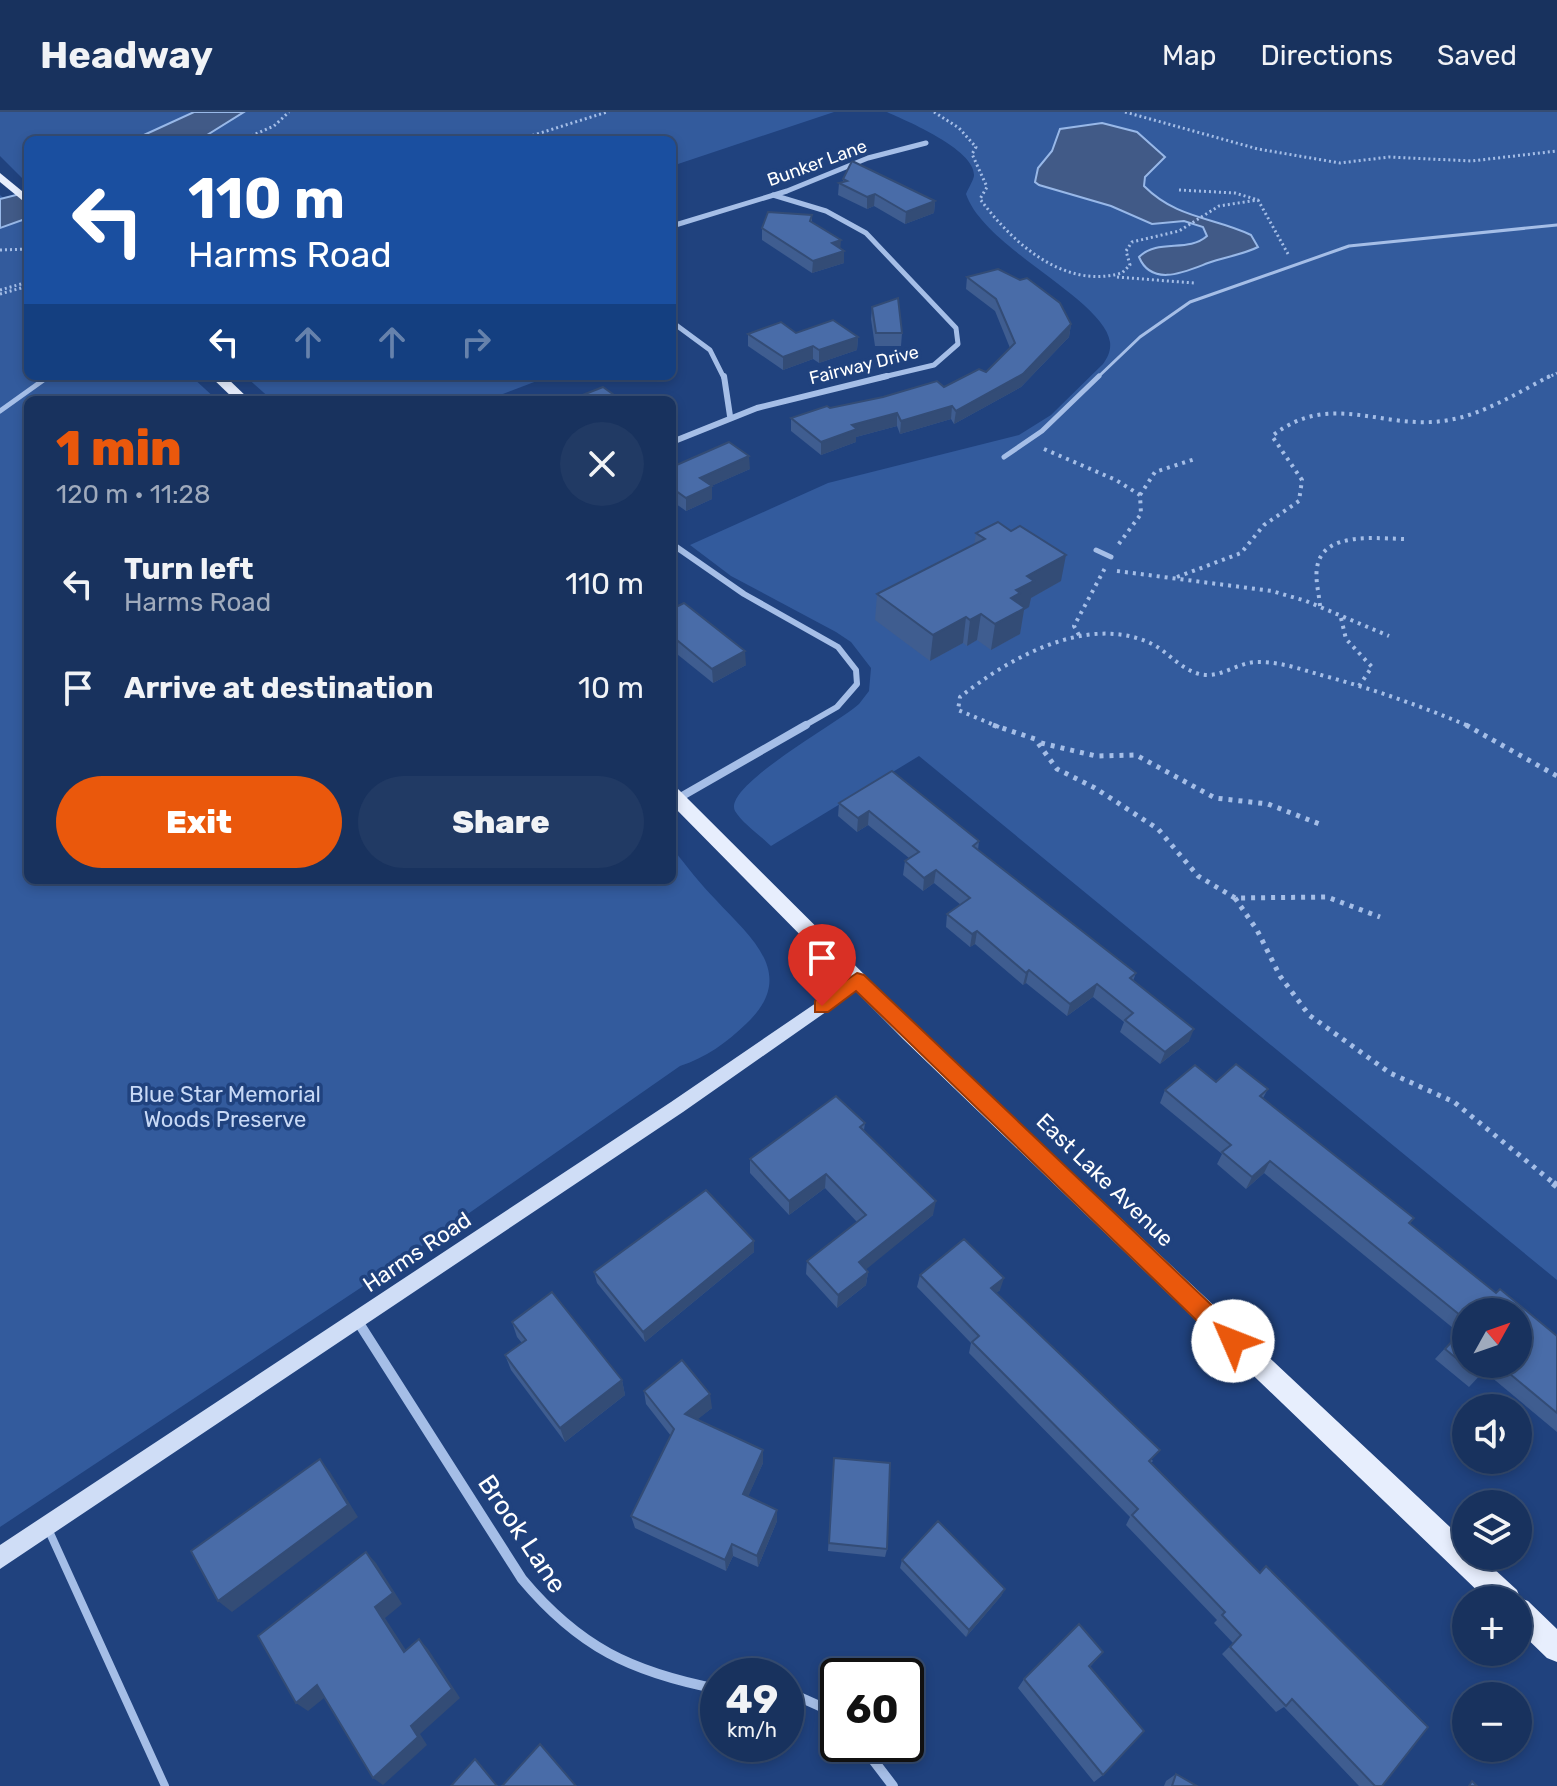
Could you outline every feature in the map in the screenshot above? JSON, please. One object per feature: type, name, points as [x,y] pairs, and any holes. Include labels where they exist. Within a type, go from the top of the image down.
[{"type":"main road","points":[[0,176],[24,197]]},
{"type":"main road","points":[[221,380],[239,396]]},
{"type":"main road","name":"East Lake Avenue","points":[[676,799],[857,981],[1492,1586]]},
{"type":"main road","name":"Harms Road","points":[[0,1558],[677,1107],[857,981]]},
{"type":"main road","points":[[1532,1624],[1557,1648]]},
{"type":"street","name":"Bunker Lane","points":[[676,225],[773,195],[849,165],[926,143]]},
{"type":"street","name":"Fairway Drive","points":[[676,440],[730,416],[934,365],[947,358],[958,343],[959,334],[953,324],[910,282],[872,238],[839,217],[773,195]]},
{"type":"street","points":[[676,325],[706,346],[723,366],[730,416]]},
{"type":"street","points":[[676,547],[744,594],[838,647],[856,670],[857,684],[837,707],[676,796]]},
{"type":"street","name":"Brook Lane","points":[[357,1320],[522,1579],[549,1614],[603,1654],[652,1674],[700,1685]]},
{"type":"street","points":[[875,1762],[893,1786]]},
{"type":"lane","points":[[1004,457],[1028,443],[1165,317],[1190,302],[1297,263],[1364,244],[1557,225]]},
{"type":"lane","points":[[0,411],[44,380]]},
{"type":"lane","points":[[1096,550],[1111,557]]},
{"type":"lane","points":[[47,1527],[165,1786]]},
{"type":"path","points":[[251,136],[274,126],[289,112]]},
{"type":"path","points":[[531,136],[607,112]]},
{"type":"path","points":[[934,112],[959,128],[976,147],[972,154],[987,187],[980,199],[1024,246],[1066,272],[1233,287]]},
{"type":"path","points":[[1125,112],[1258,149],[1340,163],[1389,157],[1472,161],[1557,151]]},
{"type":"path","points":[[1179,190],[1235,193],[1258,200],[1276,237],[1297,263]]},
{"type":"path","points":[[1108,276],[1128,270],[1127,246],[1132,242],[1173,233],[1219,206],[1258,200]]},
{"type":"path","points":[[0,250],[24,249]]},
{"type":"path","points":[[0,292],[24,285]]},
{"type":"path","points":[[1177,577],[1241,553],[1265,524],[1298,503],[1304,493],[1302,480],[1297,468],[1272,436],[1280,428],[1326,410],[1412,422],[1450,420],[1557,373]]},
{"type":"path","points":[[1028,443],[1093,469],[1140,495]]},
{"type":"path","points":[[1079,635],[1074,626],[1111,557],[1141,514],[1140,495],[1155,472],[1195,459]]},
{"type":"path","points":[[1320,606],[1317,567],[1320,553],[1328,547],[1353,541],[1406,539]]},
{"type":"path","points":[[1105,569],[1257,588],[1320,606],[1341,618],[1389,636]]},
{"type":"path","points":[[1341,618],[1339,624],[1345,639],[1372,667],[1359,686]]},
{"type":"path","points":[[1322,825],[1268,804],[1215,798],[1136,755],[1083,755],[1040,743],[963,715],[957,705],[967,689],[990,673],[1049,645],[1079,635],[1135,636],[1153,644],[1183,668],[1202,674],[1265,662],[1297,667],[1397,695],[1471,727],[1557,776]]},
{"type":"path","points":[[1040,743],[1057,769],[1095,788],[1158,829],[1198,876],[1235,898],[1257,930],[1280,976],[1309,1015],[1390,1073],[1454,1102],[1557,1186]]},
{"type":"path","points":[[1235,898],[1327,897],[1380,917]]},
{"type":"green space","points":[[0,112],[834,112],[676,165],[676,136],[24,136],[24,180],[0,156]]},
{"type":"green space","points":[[887,112],[1557,112],[1557,1280],[919,756],[771,846],[735,811],[736,800],[746,786],[859,704],[869,691],[871,668],[851,642],[731,576],[690,545],[828,483],[1019,435],[1051,415],[1103,364],[1110,351],[1110,342],[1103,326],[1088,308],[995,234],[977,214],[966,194],[974,176],[972,166],[964,156],[939,138]]},
{"type":"green space","name":"Blue Star Memorial Woods Preserve","points":[[0,195],[24,217],[24,380],[195,380],[213,396],[24,396],[24,884],[676,884],[676,853],[755,943],[769,973],[769,988],[762,1005],[724,1043],[680,1066],[389,1269],[0,1527]]},
{"type":"green space","points":[[250,380],[540,380],[498,396],[268,396]]},
{"type":"shaded area","points":[[194,112],[244,112],[205,136],[142,136]]},
{"type":"shaded area","points":[[1102,123],[1137,132],[1165,157],[1145,177],[1144,186],[1157,197],[1182,211],[1251,235],[1258,247],[1180,273],[1161,275],[1152,272],[1139,257],[1155,248],[1199,241],[1207,236],[1203,227],[1184,221],[1152,224],[1111,206],[1035,182],[1038,168],[1052,151],[1060,129]]},
{"type":"shaded area","points":[[24,193],[24,219],[0,228],[0,199]]},
{"type":"building","points":[[852,161],[935,201],[906,212],[875,194],[867,197],[839,183],[847,181],[843,179]]},
{"type":"building","points":[[768,212],[812,215],[810,221],[841,240],[832,243],[844,251],[813,261],[762,228]]},
{"type":"building","points":[[998,269],[1020,280],[1027,278],[1060,303],[1071,324],[1023,374],[956,411],[952,406],[901,421],[897,413],[852,425],[857,429],[821,442],[791,418],[827,406],[830,408],[883,397],[937,381],[944,387],[979,369],[986,372],[1015,343],[996,299],[967,277]]},
{"type":"building","points":[[898,298],[902,333],[876,333],[872,307]]},
{"type":"building","points":[[833,320],[858,337],[819,350],[813,346],[783,357],[748,334],[781,322],[796,333]]},
{"type":"building","points":[[603,387],[615,396],[580,396]]},
{"type":"building","points":[[729,442],[749,456],[700,478],[712,486],[686,498],[676,491],[676,465]]},
{"type":"building","points":[[998,522],[1011,531],[1020,526],[1066,555],[1027,576],[1034,581],[1016,590],[1020,593],[1011,598],[1025,608],[995,624],[981,614],[970,620],[966,617],[933,635],[877,594],[985,539],[976,533]]},
{"type":"building","points":[[684,603],[745,651],[712,669],[676,639],[676,604]]},
{"type":"building","points":[[892,771],[979,841],[973,846],[1136,973],[1130,978],[1194,1029],[1165,1052],[1125,1020],[1133,1013],[1097,984],[1070,1004],[1029,970],[1026,973],[977,931],[972,934],[947,914],[970,898],[936,870],[924,878],[905,861],[919,852],[869,811],[858,818],[839,803]]},
{"type":"building","points":[[1236,1064],[1268,1089],[1260,1096],[1414,1218],[1409,1223],[1496,1293],[1500,1289],[1511,1298],[1452,1298],[1452,1309],[1270,1161],[1252,1177],[1222,1152],[1231,1145],[1165,1090],[1195,1065],[1216,1082]]},
{"type":"building","points":[[836,1096],[865,1123],[860,1127],[936,1201],[859,1262],[868,1272],[838,1295],[807,1261],[866,1215],[826,1174],[789,1201],[750,1159]]},
{"type":"building","points":[[706,1190],[754,1241],[643,1332],[594,1272]]},
{"type":"building","points":[[964,1239],[1004,1278],[991,1288],[1160,1450],[1149,1461],[1260,1573],[1266,1566],[1428,1727],[1382,1786],[1375,1786],[1292,1699],[1286,1706],[1230,1647],[1241,1635],[1222,1615],[1225,1612],[1132,1515],[1138,1509],[972,1342],[979,1336],[920,1275]]},
{"type":"building","points":[[552,1292],[622,1380],[560,1428],[505,1355],[526,1340],[512,1322]]},
{"type":"building","points":[[1532,1315],[1557,1336],[1557,1413],[1515,1378],[1532,1378]]},
{"type":"building","points":[[1452,1341],[1452,1355],[1445,1349]]},
{"type":"building","points":[[682,1360],[710,1394],[685,1414],[763,1450],[743,1494],[777,1510],[757,1556],[732,1544],[725,1560],[631,1516],[674,1429],[644,1391]]},
{"type":"building","points":[[834,1458],[890,1463],[887,1549],[829,1543]]},
{"type":"building","points":[[320,1459],[348,1505],[218,1601],[191,1551]]},
{"type":"building","points":[[938,1521],[1005,1589],[969,1630],[902,1560]]},
{"type":"building","points":[[366,1552],[393,1593],[375,1607],[404,1652],[419,1639],[452,1689],[411,1726],[418,1737],[373,1778],[317,1685],[296,1703],[258,1636]]},
{"type":"building","points":[[1079,1624],[1103,1652],[1089,1666],[1144,1731],[1103,1775],[1024,1679]]},
{"type":"building","points":[[540,1744],[576,1786],[502,1786]]},
{"type":"building","points":[[475,1759],[497,1786],[451,1786]]},
{"type":"building","points":[[1176,1774],[1197,1786],[1172,1786]]},
{"type":"route","points":[[822,1006],[857,981],[1233,1341]]}]
